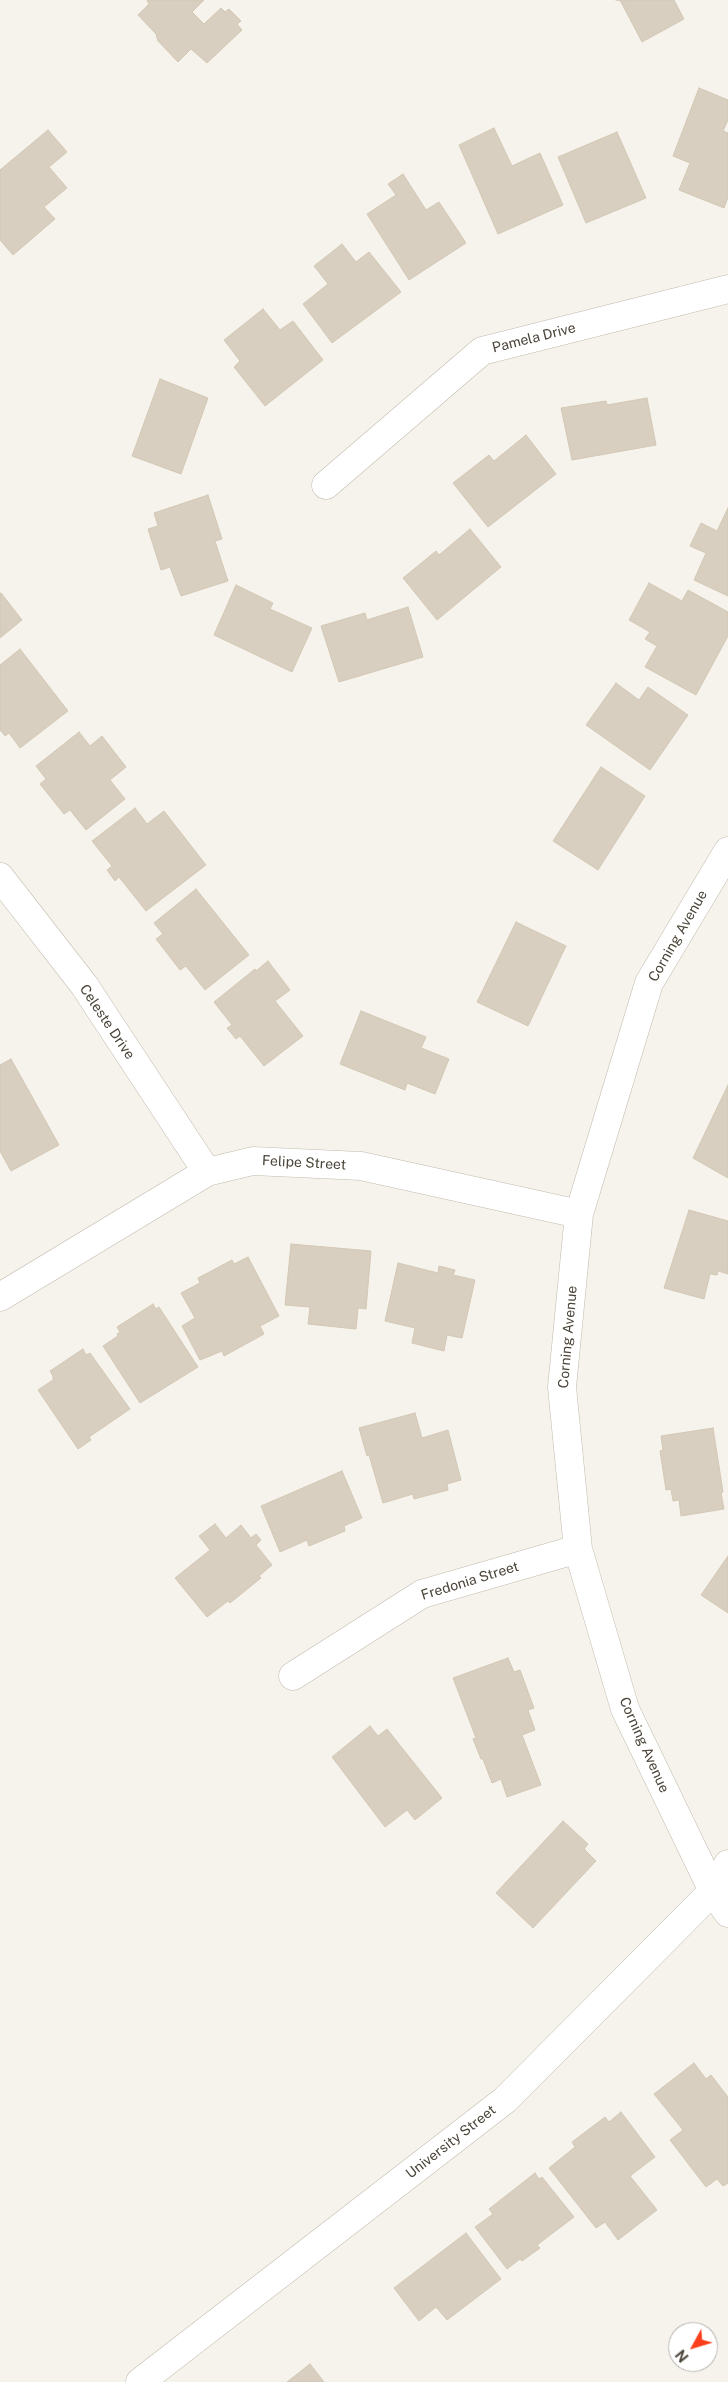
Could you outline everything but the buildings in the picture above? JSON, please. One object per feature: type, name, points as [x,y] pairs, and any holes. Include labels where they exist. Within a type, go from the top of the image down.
[{"type":"street","name":"Pamela Drive","points":[[326,485],[482,351],[728,289]]},
{"type":"street","name":"Corning Avenue","points":[[721,1902],[625,1709],[578,1549],[562,1387],[579,1214],[650,983],[728,851]]},
{"type":"street","name":"Celeste Drive","points":[[0,877],[84,986],[207,1172]]},
{"type":"street","name":"Felipe Street","points":[[0,1297],[207,1172],[253,1161],[361,1166],[579,1214]]},
{"type":"street","name":"Fredonia Street","points":[[293,1676],[422,1594],[578,1549]]},
{"type":"street","name":"University Street","points":[[140,2382],[505,2100],[721,1902],[728,1864]]}]
